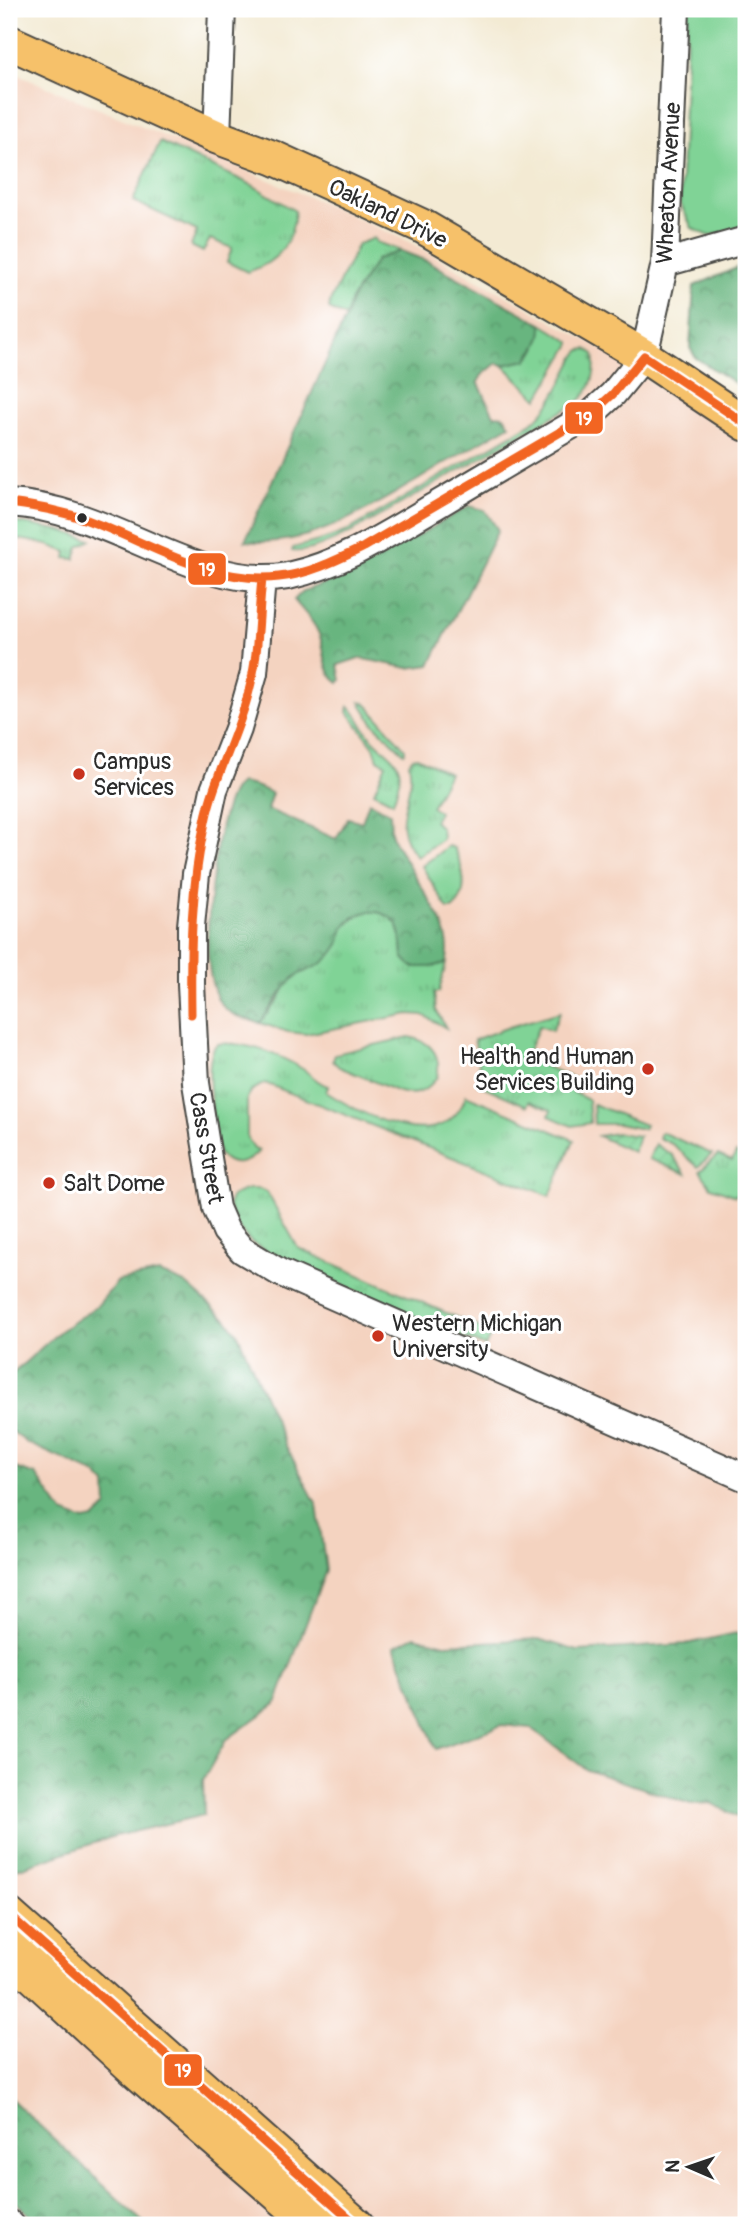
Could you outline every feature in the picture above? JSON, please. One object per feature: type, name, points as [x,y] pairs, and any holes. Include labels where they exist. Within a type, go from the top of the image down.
[{"type":"main road","name":"Oakland Drive","points":[[9,41],[216,137],[285,163],[422,226],[644,356],[746,424]]},
{"type":"main road","points":[[9,1915],[357,2225]]},
{"type":"main road","points":[[9,1954],[127,2063],[313,2225]]},
{"type":"street","points":[[216,137],[222,9]]},
{"type":"street","name":"Wheaton Avenue","points":[[644,356],[666,263],[676,9]]},
{"type":"street","points":[[666,263],[746,240]]},
{"type":"street","points":[[9,503],[67,513],[108,527],[208,569],[262,579],[287,576],[331,564],[371,544],[591,414],[613,394],[644,356]]},
{"type":"street","name":"Cass Street","points":[[262,579],[254,673],[238,729],[208,811],[196,874],[191,926],[191,1014],[196,1083],[216,1208],[226,1231],[242,1250],[279,1272],[746,1478]]},
{"type":"shaded area","name":"Western Michigan University","points":[[9,71],[407,241],[600,348],[746,446],[746,2225],[9,2225]]},
{"type":"green space","points":[[688,9],[746,9],[746,227],[709,236],[692,228],[680,203]]},
{"type":"green space","points":[[160,142],[252,185],[295,211],[291,233],[282,250],[267,263],[247,272],[227,262],[232,248],[210,239],[203,252],[191,246],[197,231],[133,201]]},
{"type":"green space","points":[[374,238],[376,242],[401,251],[377,259],[351,300],[346,317],[329,309],[358,244]]},
{"type":"green space","points":[[401,251],[427,261],[542,324],[538,344],[527,360],[503,365],[497,363],[482,375],[478,382],[494,415],[504,416],[510,425],[336,525],[292,539],[245,541],[346,317],[351,300],[377,259]]},
{"type":"green space","points":[[746,264],[746,390],[696,358],[690,348],[694,286]]},
{"type":"green space","points":[[542,324],[571,344],[538,399],[503,365],[533,354]]},
{"type":"green space","points":[[587,349],[594,354],[594,374],[587,392],[578,402],[348,534],[313,548],[292,551],[293,548],[347,531],[532,423],[552,400],[577,354]]},
{"type":"green space","points":[[469,506],[485,510],[498,530],[430,665],[408,668],[359,658],[338,665],[341,680],[339,683],[329,672],[316,628],[294,600],[303,591],[354,573]]},
{"type":"green space","points":[[9,521],[63,531],[91,540],[79,547],[75,559],[66,558],[67,552],[53,547],[32,541],[9,539]]},
{"type":"green space","points":[[360,702],[369,707],[405,749],[404,753],[374,724]]},
{"type":"green space","points":[[349,706],[371,737],[397,764],[400,778],[393,802],[374,792],[386,764],[378,759],[374,747],[348,712]]},
{"type":"green space","points":[[417,757],[449,773],[431,807],[439,812],[434,821],[441,828],[442,839],[417,857],[403,832],[403,821],[409,788],[409,763]]},
{"type":"green space","points":[[241,783],[272,793],[267,809],[336,839],[348,818],[362,822],[369,802],[390,813],[394,841],[440,918],[448,946],[446,963],[431,967],[412,967],[403,957],[400,933],[395,922],[380,913],[362,913],[347,923],[339,944],[327,959],[291,980],[260,1023],[227,1010],[216,996],[211,978],[208,954],[209,917],[219,835],[232,793]]},
{"type":"green space","points":[[448,846],[454,848],[464,880],[462,896],[452,909],[445,905],[422,866]]},
{"type":"green space","points":[[366,911],[392,918],[399,930],[403,957],[430,967],[446,963],[439,992],[434,993],[436,1010],[446,1028],[423,1015],[409,1014],[306,1034],[288,1032],[260,1023],[279,999],[286,985],[299,974],[311,969],[339,944],[344,928]]},
{"type":"green space","points":[[560,1012],[552,1031],[539,1026],[525,1058],[576,1079],[573,1092],[588,1100],[590,1123],[572,1126],[549,1116],[551,1110],[529,1101],[527,1106],[478,1084],[479,1060],[474,1040]]},
{"type":"green space","points":[[409,1037],[428,1045],[438,1062],[437,1077],[429,1086],[416,1093],[399,1092],[339,1067],[333,1061],[335,1054]]},
{"type":"green space","points":[[217,1044],[249,1047],[282,1058],[328,1086],[326,1092],[381,1120],[402,1126],[422,1129],[440,1125],[455,1114],[466,1095],[574,1140],[550,1196],[265,1083],[252,1090],[247,1098],[247,1137],[254,1149],[259,1151],[244,1162],[233,1163],[218,1153],[214,1129],[209,1079],[212,1052]]},
{"type":"green space","points":[[593,1104],[645,1125],[643,1129],[618,1124],[594,1124]]},
{"type":"green space","points":[[661,1132],[712,1154],[698,1167],[672,1144],[659,1138]]},
{"type":"green space","points":[[616,1133],[639,1136],[633,1152],[598,1136]]},
{"type":"green space","points":[[655,1144],[672,1155],[686,1174],[649,1159]]},
{"type":"green space","points":[[736,1153],[746,1157],[746,1194],[739,1191],[736,1196],[711,1187],[700,1171],[718,1155],[732,1161]]},
{"type":"green space","points":[[249,1189],[267,1192],[298,1248],[492,1333],[485,1347],[273,1255],[254,1244],[238,1227],[229,1205],[233,1196]]},
{"type":"green space","points":[[159,1273],[185,1283],[237,1332],[286,1446],[317,1505],[326,1570],[276,1704],[226,1740],[203,1780],[204,1815],[115,1836],[10,1871],[9,1466],[36,1475],[63,1513],[84,1521],[94,1519],[107,1506],[106,1485],[96,1474],[27,1443],[9,1429],[9,1377],[60,1331],[98,1305],[118,1281]]},
{"type":"green space","points":[[746,1631],[746,1821],[711,1803],[691,1804],[587,1770],[531,1728],[502,1725],[436,1749],[394,1646],[415,1636],[445,1644],[539,1639],[578,1651],[686,1644]]},
{"type":"green space","points":[[9,2097],[146,2225],[39,2225],[9,2195]]},
{"type":"transit line","name":"19","points":[[9,503],[48,509],[87,520],[180,560],[229,575],[279,577],[312,570],[364,547],[591,414],[613,394],[644,356],[746,424]]},
{"type":"transit line","name":"19","points":[[191,1014],[192,918],[200,846],[209,805],[239,724],[252,677],[262,579]]},
{"type":"transit line","name":"19","points":[[9,1915],[357,2225]]},
{"type":"place","name":"Campus Services","points":[[79,774]]},
{"type":"place","name":"Health and Human Services Building","points":[[648,1069]]},
{"type":"place","name":"Salt Dome","points":[[49,1183]]},
{"type":"place","name":"Western Michigan University","points":[[378,1336]]}]
